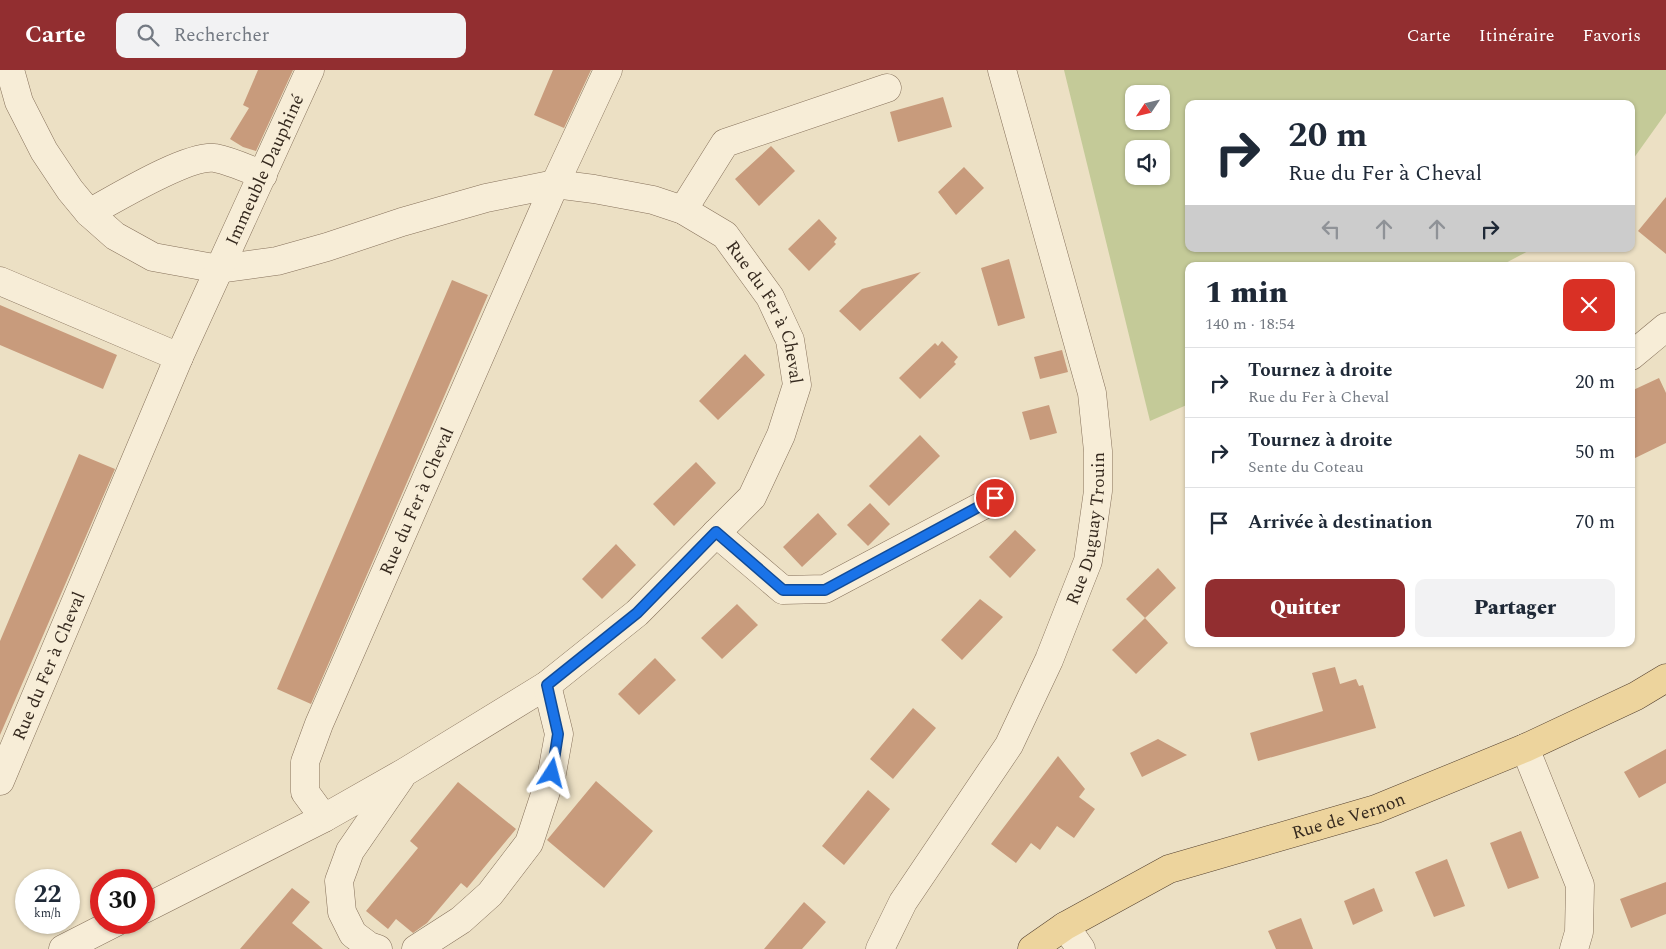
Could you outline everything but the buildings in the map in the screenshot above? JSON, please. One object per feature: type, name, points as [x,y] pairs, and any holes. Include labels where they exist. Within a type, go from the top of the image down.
[{"type":"main road","name":"Rue de Vernon","points":[[1032,949],[1065,926],[1169,869],[1376,809],[1525,748],[1636,696],[1666,678]]},
{"type":"street","name":"Rue du Fer à Cheval","points":[[10,70],[19,102],[44,151],[70,190],[89,213],[115,236],[153,257],[219,269],[277,261],[486,198],[555,184],[653,200],[683,210],[725,235],[770,297],[790,340],[796,385],[781,435],[752,497],[637,613],[547,685],[405,772],[324,818],[155,903]]},
{"type":"street","name":"Immeuble Dauphiné","points":[[219,269],[310,70]]},
{"type":"street","name":"Rue du Fer à Cheval","points":[[324,818],[305,792],[305,762],[319,724],[555,184],[608,70]]},
{"type":"street","name":"Rue Duguay Trouin","points":[[880,949],[903,902],[1009,745],[1049,660],[1088,561],[1098,492],[1098,452],[1092,393],[1002,70]]},
{"type":"street","points":[[683,210],[725,143],[887,88]]},
{"type":"street","points":[[89,213],[171,169],[192,162],[214,158],[263,175]]},
{"type":"street","name":"Rue du Fer à Cheval","points":[[0,782],[179,357],[219,269]]},
{"type":"street","points":[[0,280],[179,357]]},
{"type":"street","points":[[1635,353],[1666,327]]},
{"type":"street","points":[[716,532],[783,590],[825,590],[995,498]]},
{"type":"street","points":[[416,949],[460,920],[490,894],[529,843],[552,773],[558,734],[547,685]]},
{"type":"street","points":[[1525,748],[1580,885],[1579,932],[1574,949]]},
{"type":"street","name":"Rue du Fer à Cheval","points":[[378,949],[369,946],[353,934],[342,912],[339,881],[350,851],[405,772]]},
{"type":"street","points":[[1065,926],[1081,949]]},
{"type":"street","points":[[64,949],[93,934]]},
{"type":"green space","points":[[1064,70],[1666,70],[1666,113],[1635,156],[1635,100],[1185,100],[1185,252],[1526,252],[1508,262],[1185,262],[1185,406],[1150,421]]},
{"type":"route","points":[[552,773],[558,734],[547,685],[637,613],[716,532],[783,590],[825,590],[995,498]]}]
